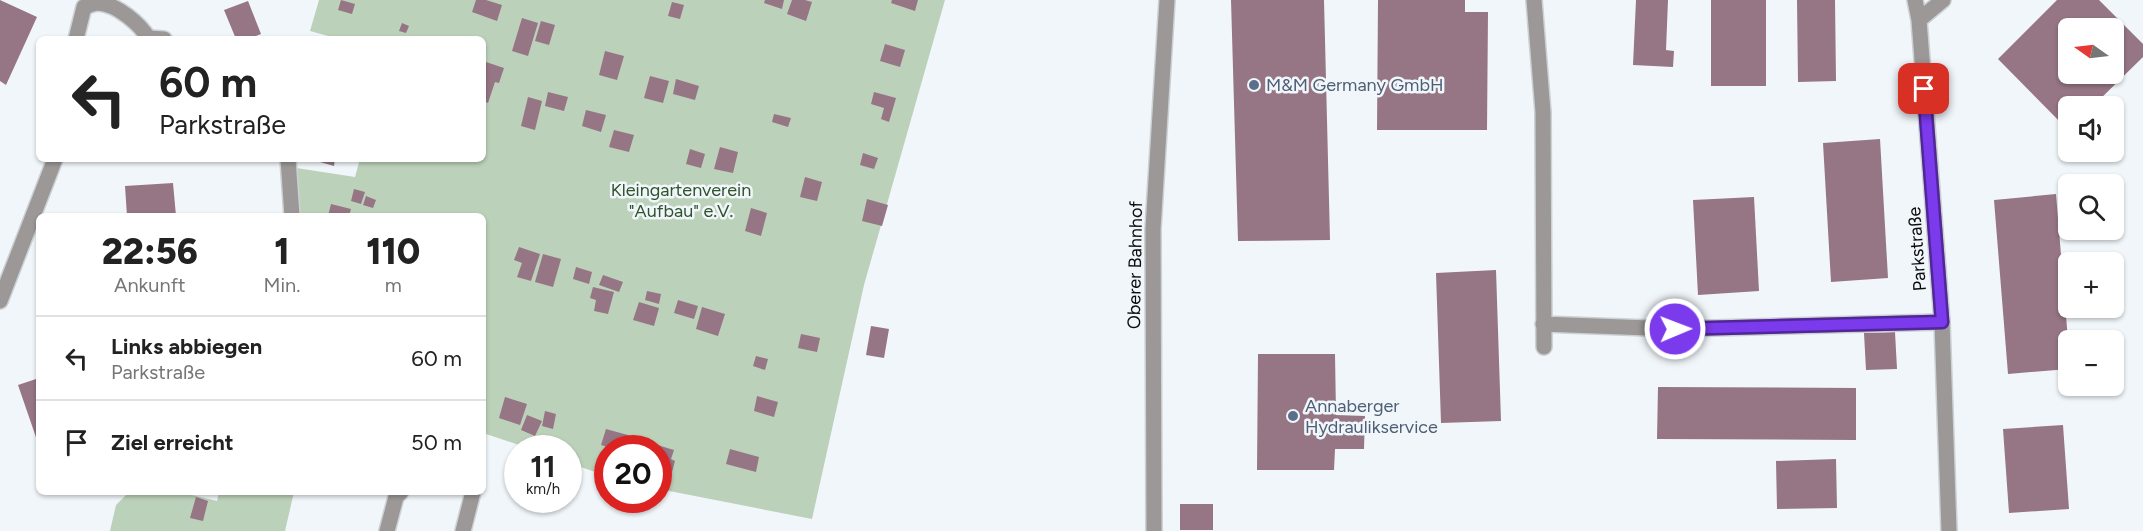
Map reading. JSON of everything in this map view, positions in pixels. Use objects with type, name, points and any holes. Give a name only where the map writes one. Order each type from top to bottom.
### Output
[{"type":"street","name":"Oberer Bahnhof","points":[[1154,531],[1153,229],[1167,0]]},
{"type":"street","points":[[1534,0],[1543,112],[1544,347]]},
{"type":"street","name":"Parkstraße","points":[[1915,0],[1919,20],[1942,322],[1949,531]]},
{"type":"street","points":[[1919,20],[1943,0]]},
{"type":"street","points":[[77,36],[84,4],[97,3],[112,6],[137,23],[151,36]]},
{"type":"street","points":[[0,301],[54,162]]},
{"type":"street","points":[[288,162],[292,213]]},
{"type":"street","points":[[1543,324],[1675,329],[1942,322]]},
{"type":"street","points":[[387,531],[398,495]]},
{"type":"street","points":[[464,531],[472,495]]},
{"type":"green space","name":"Kleingartenverein \"Aufbau\" e.V.","points":[[319,0],[945,0],[864,285],[812,519],[672,492],[672,435],[594,435],[594,472],[582,467],[582,435],[504,435],[504,440],[486,434],[486,213],[292,213],[290,167],[355,177],[359,162],[486,162],[486,36],[328,36],[310,31]]},
{"type":"green space","points":[[126,495],[192,495],[217,501],[218,495],[293,495],[285,531],[110,531],[116,505]]},
{"type":"building","points":[[0,0],[37,17],[6,85],[0,81]]},
{"type":"building","points":[[341,0],[355,4],[352,14],[338,10]]},
{"type":"building","points":[[476,0],[486,0],[502,5],[497,21],[472,12]]},
{"type":"building","points":[[765,0],[784,0],[782,9],[764,3]]},
{"type":"building","points":[[792,0],[812,2],[806,21],[787,14]]},
{"type":"building","points":[[892,0],[918,0],[915,11],[891,3]]},
{"type":"building","points":[[1231,0],[1324,0],[1330,240],[1238,241]]},
{"type":"building","points":[[1378,0],[1465,0],[1465,12],[1488,12],[1487,130],[1377,130]]},
{"type":"building","points":[[1636,0],[1668,0],[1666,50],[1674,51],[1673,67],[1633,65]]},
{"type":"building","points":[[1711,0],[1766,0],[1766,86],[1711,86]]},
{"type":"building","points":[[1797,0],[1835,0],[1836,81],[1798,82]]},
{"type":"building","points":[[2057,0],[2099,0],[2117,18],[2058,18],[2058,84],[2115,84],[2103,96],[2058,96],[2058,120],[1998,59]]},
{"type":"building","points":[[248,1],[261,34],[235,36],[224,10]]},
{"type":"building","points":[[672,2],[684,5],[680,19],[668,16]]},
{"type":"building","points":[[522,18],[538,23],[528,56],[512,51]]},
{"type":"building","points":[[541,21],[555,25],[549,45],[535,41]]},
{"type":"building","points":[[402,23],[409,26],[406,33],[399,31]]},
{"type":"building","points":[[2124,25],[2143,44],[2143,57],[2124,76]]},
{"type":"building","points":[[885,44],[905,50],[900,67],[880,61]]},
{"type":"building","points":[[605,51],[624,56],[617,80],[599,75]]},
{"type":"building","points":[[486,62],[504,68],[499,83],[495,82],[488,103],[486,102]]},
{"type":"building","points":[[650,76],[669,81],[663,103],[644,98]]},
{"type":"building","points":[[676,79],[699,86],[695,100],[673,94]]},
{"type":"building","points":[[548,92],[568,97],[564,111],[545,106]]},
{"type":"building","points":[[874,92],[896,98],[889,122],[881,119],[884,108],[871,104]]},
{"type":"building","points":[[528,97],[542,101],[535,130],[521,126]]},
{"type":"building","points":[[586,110],[606,115],[601,132],[582,126]]},
{"type":"building","points":[[774,114],[791,118],[788,127],[772,122]]},
{"type":"building","points":[[614,130],[634,135],[629,152],[609,147]]},
{"type":"building","points":[[1880,139],[1888,278],[1831,282],[1823,143]]},
{"type":"building","points":[[720,147],[738,152],[733,173],[714,169]]},
{"type":"building","points":[[690,149],[705,154],[701,168],[686,164]]},
{"type":"building","points":[[863,153],[878,158],[874,169],[860,165]]},
{"type":"building","points":[[320,162],[335,162],[334,166]]},
{"type":"building","points":[[805,177],[822,182],[817,201],[800,197]]},
{"type":"building","points":[[173,183],[176,213],[127,213],[125,186]]},
{"type":"building","points":[[354,189],[365,192],[361,204],[351,201]]},
{"type":"building","points":[[2056,194],[2061,252],[2058,252],[2058,318],[2066,318],[2067,330],[2058,330],[2058,370],[2008,374],[1994,200]]},
{"type":"building","points":[[366,196],[376,200],[373,208],[363,205]]},
{"type":"building","points":[[1754,197],[1759,291],[1698,295],[1693,200]]},
{"type":"building","points":[[867,199],[888,205],[882,226],[862,221]]},
{"type":"building","points":[[331,204],[351,209],[350,213],[329,213]]},
{"type":"building","points":[[751,208],[767,213],[761,236],[745,231]]},
{"type":"building","points":[[519,247],[540,254],[531,281],[517,277],[522,263],[514,260]]},
{"type":"building","points":[[543,254],[561,259],[553,287],[535,282]]},
{"type":"building","points":[[576,267],[592,272],[589,284],[573,279]]},
{"type":"building","points":[[1496,270],[1501,421],[1441,423],[1436,273]]},
{"type":"building","points":[[603,275],[623,282],[619,292],[599,285]]},
{"type":"building","points":[[593,287],[614,292],[608,314],[594,311],[596,300],[590,298]]},
{"type":"building","points":[[647,291],[661,294],[659,304],[645,300]]},
{"type":"building","points":[[678,300],[698,306],[694,319],[674,313]]},
{"type":"building","points":[[639,302],[659,308],[654,326],[633,320]]},
{"type":"building","points":[[702,307],[725,314],[718,336],[696,329]]},
{"type":"building","points":[[871,326],[889,329],[884,358],[866,355]]},
{"type":"building","points":[[1895,332],[1897,369],[1866,370],[1864,333]]},
{"type":"building","points":[[801,334],[820,338],[817,352],[798,348]]},
{"type":"building","points":[[1258,354],[1335,354],[1336,415],[1365,416],[1364,449],[1335,449],[1334,470],[1257,470]]},
{"type":"building","points":[[756,356],[768,359],[765,370],[753,366]]},
{"type":"building","points":[[36,379],[36,437],[18,385]]},
{"type":"building","points":[[1658,387],[1856,388],[1856,440],[1657,439]]},
{"type":"building","points":[[757,396],[778,402],[774,417],[754,411]]},
{"type":"building","points":[[505,397],[527,404],[520,425],[499,418]]},
{"type":"building","points":[[545,411],[556,414],[553,429],[542,426]]},
{"type":"building","points":[[527,415],[542,421],[535,435],[521,430]]},
{"type":"building","points":[[2063,425],[2069,509],[2009,513],[2003,429]]},
{"type":"building","points":[[606,429],[628,435],[604,435]]},
{"type":"building","points":[[730,449],[759,457],[756,472],[726,464]]},
{"type":"building","points":[[1836,459],[1837,508],[1777,509],[1776,461]]},
{"type":"building","points":[[196,497],[208,501],[203,521],[190,518]]},
{"type":"building","points":[[1180,504],[1213,504],[1213,530],[1180,530]]},
{"type":"place","name":"M&M Germany GmbH","points":[[1254,85]]},
{"type":"place","name":"Annaberger Hydraulikservice","points":[[1293,416]]},
{"type":"route","points":[[1675,329],[1942,322],[1924,89]]}]
